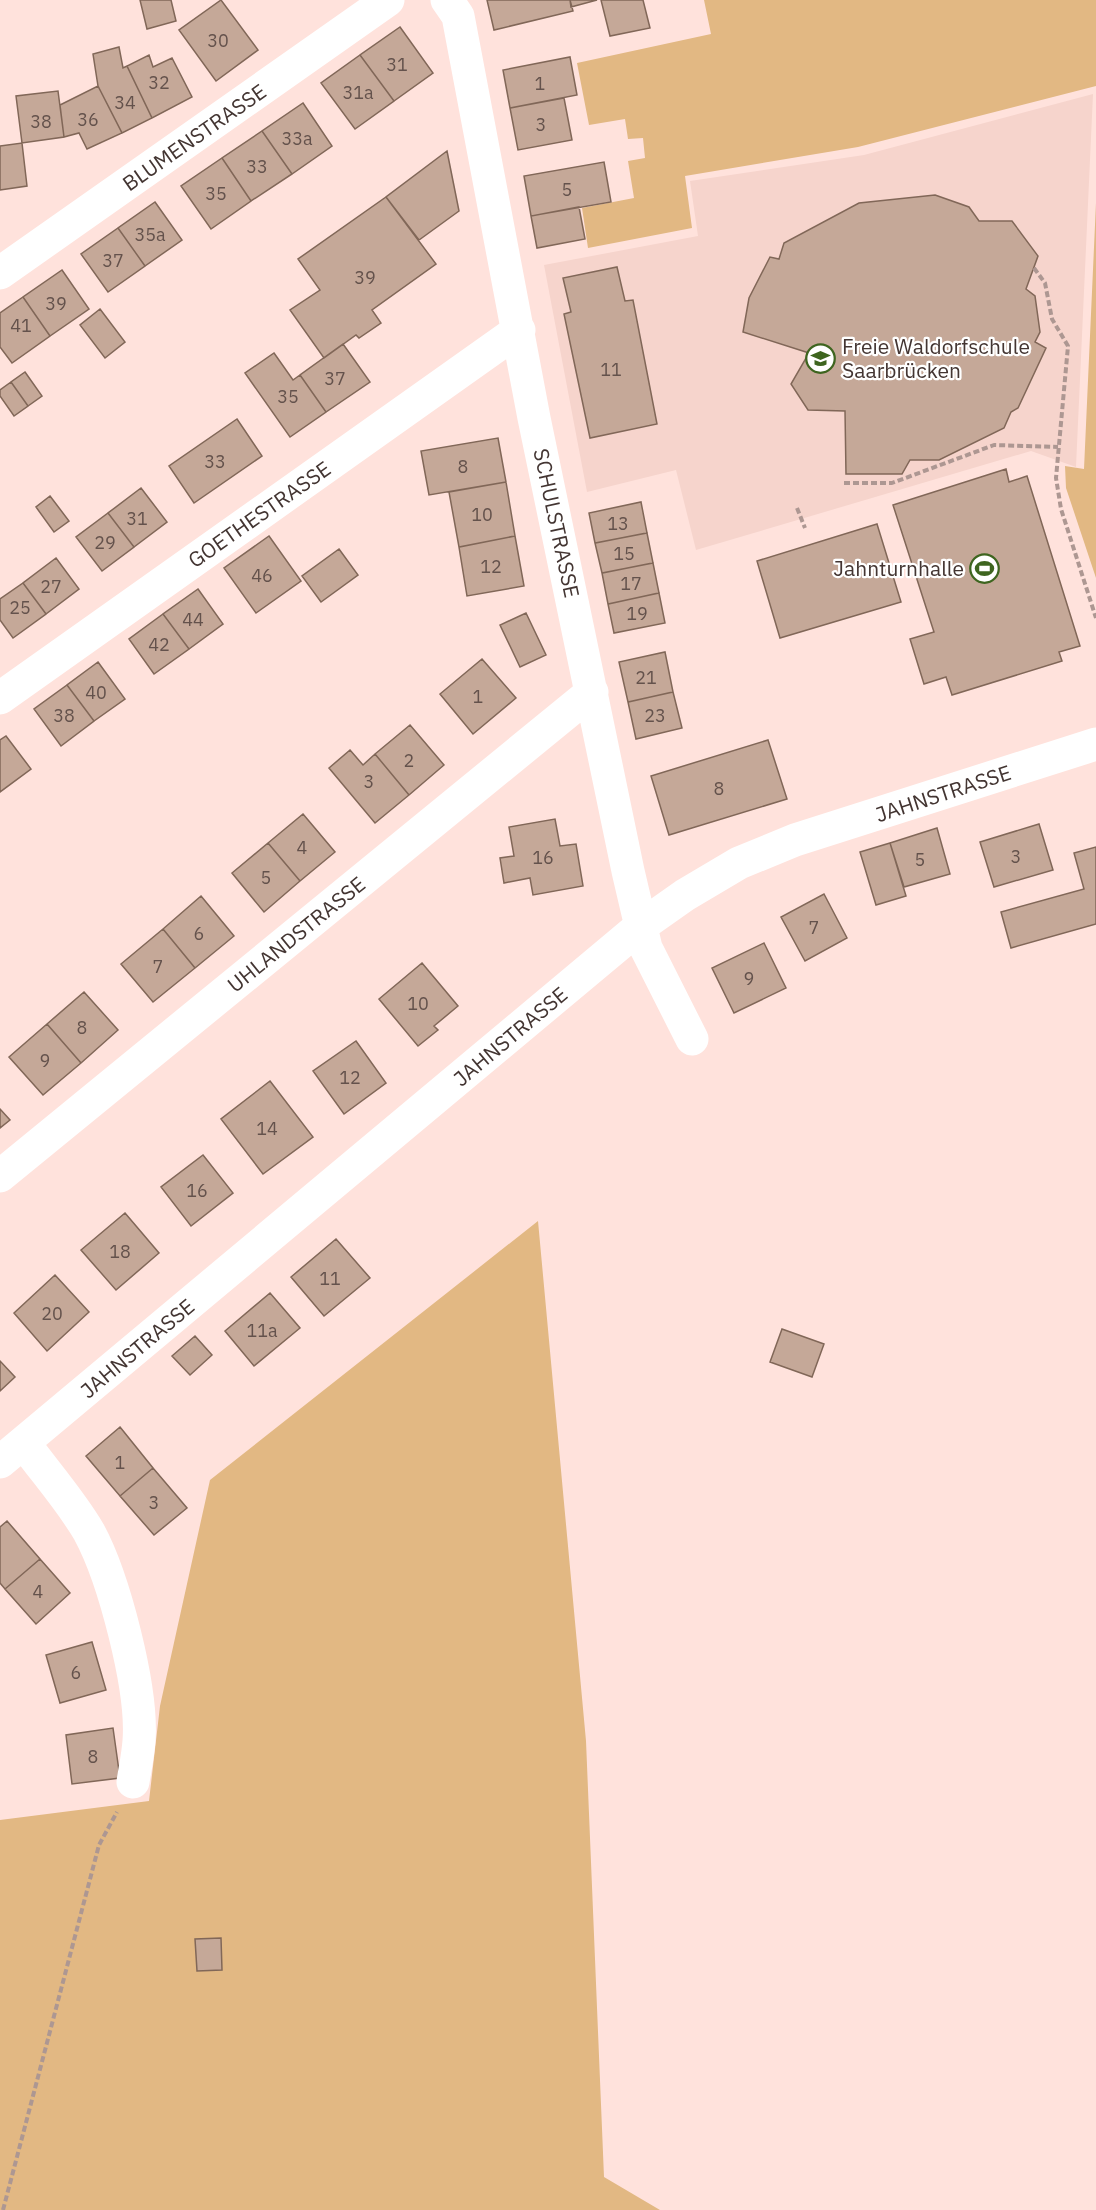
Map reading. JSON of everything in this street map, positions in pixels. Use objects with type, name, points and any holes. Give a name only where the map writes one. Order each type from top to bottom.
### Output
[{"type":"street","name":"BLUMENSTRASSE","points":[[0,273],[388,0]]},
{"type":"street","name":"SCHULSTRASSE","points":[[447,0],[458,16],[534,418],[646,948],[692,1039]]},
{"type":"street","name":"GOETHESTRASSE","points":[[0,698],[519,330]]},
{"type":"street","name":"UHLANDSTRASSE","points":[[0,1176],[592,692]]},
{"type":"street","name":"JAHNSTRASSE","points":[[12,1452],[641,926],[685,895],[739,863],[795,840],[1096,744]]},
{"type":"street","points":[[12,1452],[89,1533],[114,1596],[138,1705],[139,1740],[133,1782]]},
{"type":"path","points":[[1034,268],[1045,283],[1052,319],[1068,346],[1056,478],[1061,509],[1096,618]]},
{"type":"path","points":[[844,483],[892,483],[994,445],[1058,447]]},
{"type":"path","points":[[796,508],[805,528]]},
{"type":"path","points":[[3,2210],[99,1845],[133,1782]]},
{"type":"shaded area","points":[[704,0],[1096,0],[1096,86],[858,147],[685,176],[692,228],[588,248],[582,208],[634,198],[628,161],[645,158],[643,138],[628,139],[625,119],[589,125],[577,63],[711,34]]},
{"type":"shaded area","name":"Freie Waldorfschule Saarbrücken","points":[[1093,94],[1076,467],[1031,451],[696,550],[676,470],[587,492],[544,265],[698,236],[690,181],[864,155]]},
{"type":"shaded area","points":[[1096,203],[1096,578],[1066,488],[1065,466],[1084,469]]},
{"type":"shaded area","points":[[538,1221],[586,1741],[604,2177],[660,2210],[0,2210],[0,1820],[149,1801],[160,1706],[210,1480]]},
{"type":"building","points":[[140,0],[171,0],[176,21],[147,29]]},
{"type":"building","points":[[221,0],[258,50],[216,81],[179,30]]},
{"type":"building","points":[[487,0],[570,0],[573,11],[494,30]]},
{"type":"building","points":[[570,0],[597,0],[571,7]]},
{"type":"building","points":[[601,0],[643,0],[650,28],[610,36]]},
{"type":"building","points":[[400,27],[433,73],[394,101],[360,55]]},
{"type":"building","points":[[119,47],[123,68],[127,66],[152,118],[122,133],[98,86],[93,54]]},
{"type":"building","points":[[149,55],[153,67],[172,58],[192,97],[152,118],[127,66]]},
{"type":"building","points":[[360,55],[394,101],[355,129],[321,83]]},
{"type":"building","points":[[570,57],[577,95],[510,108],[503,70]]},
{"type":"building","points":[[98,86],[122,133],[87,149],[79,133],[64,137],[60,105]]},
{"type":"building","points":[[58,91],[64,137],[22,143],[16,96]]},
{"type":"building","points":[[564,98],[572,140],[518,150],[510,108]]},
{"type":"building","points":[[303,103],[332,146],[292,174],[262,131]]},
{"type":"building","points":[[262,131],[292,174],[251,201],[222,158]]},
{"type":"building","points":[[22,143],[27,186],[0,190],[0,146]]},
{"type":"building","points":[[447,151],[459,211],[419,240],[386,197]]},
{"type":"building","points":[[222,158],[251,201],[211,229],[181,186]]},
{"type":"building","points":[[604,162],[611,202],[531,216],[524,176]]},
{"type":"building","points":[[935,195],[969,207],[979,221],[1012,221],[1038,256],[1026,289],[1035,296],[1040,332],[1035,342],[1046,348],[1018,408],[1011,412],[1004,428],[939,460],[910,460],[902,474],[846,474],[845,411],[808,410],[791,384],[809,353],[743,332],[749,298],[770,257],[779,259],[784,243],[859,203]]},
{"type":"building","points":[[386,197],[436,264],[372,310],[381,323],[359,338],[356,335],[324,358],[290,310],[320,290],[298,259]]},
{"type":"building","points":[[155,202],[182,240],[145,266],[118,228]]},
{"type":"building","points":[[579,207],[585,239],[537,248],[531,216]]},
{"type":"building","points":[[118,228],[145,266],[108,292],[81,254]]},
{"type":"building","points":[[617,267],[625,301],[633,300],[657,424],[590,438],[564,314],[571,312],[563,278]]},
{"type":"building","points":[[62,270],[89,309],[50,336],[23,297]]},
{"type":"building","points":[[23,297],[50,336],[12,363],[0,347],[0,313]]},
{"type":"building","points":[[100,309],[125,342],[105,358],[80,325]]},
{"type":"building","points":[[343,344],[370,382],[326,412],[300,375]]},
{"type":"building","points":[[274,353],[293,380],[300,375],[326,412],[290,437],[245,373]]},
{"type":"building","points":[[25,372],[42,396],[28,406],[11,382]]},
{"type":"building","points":[[11,382],[28,406],[14,416],[0,396],[0,390]]},
{"type":"building","points":[[237,419],[262,456],[194,503],[169,466]]},
{"type":"building","points":[[498,438],[506,482],[429,495],[421,451]]},
{"type":"building","name":"Jahnturnhalle","points":[[1006,469],[1009,482],[1027,476],[1080,646],[1059,652],[1062,661],[952,695],[946,677],[924,684],[910,639],[934,632],[893,505]]},
{"type":"building","points":[[506,482],[515,536],[459,547],[449,492]]},
{"type":"building","points":[[141,488],[167,522],[134,547],[108,513]]},
{"type":"building","points":[[50,496],[69,521],[54,532],[36,507]]},
{"type":"building","points":[[641,502],[647,533],[595,543],[589,513]]},
{"type":"building","points":[[108,513],[134,547],[102,571],[76,537]]},
{"type":"building","points":[[877,524],[901,602],[780,638],[757,561]]},
{"type":"building","points":[[647,533],[653,563],[602,573],[595,543]]},
{"type":"building","points":[[269,536],[301,581],[256,613],[224,568]]},
{"type":"building","points":[[515,536],[524,586],[467,596],[459,547]]},
{"type":"building","points":[[339,549],[358,575],[321,602],[302,576]]},
{"type":"building","points":[[56,558],[79,589],[46,614],[23,583]]},
{"type":"building","points":[[653,563],[659,593],[608,604],[602,573]]},
{"type":"building","points":[[23,583],[46,614],[13,638],[0,620],[0,599]]},
{"type":"building","points":[[198,589],[223,624],[189,649],[163,614]]},
{"type":"building","points":[[659,593],[665,623],[614,633],[608,604]]},
{"type":"building","points":[[526,613],[546,655],[520,667],[500,625]]},
{"type":"building","points":[[163,614],[189,649],[154,674],[129,639]]},
{"type":"building","points":[[665,652],[673,692],[628,702],[619,662]]},
{"type":"building","points":[[482,659],[516,698],[473,734],[440,694]]},
{"type":"building","points":[[98,662],[125,699],[94,721],[67,685]]},
{"type":"building","points":[[67,685],[94,721],[61,746],[34,709]]},
{"type":"building","points":[[673,692],[682,728],[636,739],[628,702]]},
{"type":"building","points":[[410,725],[444,765],[409,795],[375,754]]},
{"type":"building","points":[[6,736],[31,769],[0,792],[0,740]]},
{"type":"building","points":[[768,740],[787,799],[669,835],[651,776]]},
{"type":"building","points":[[350,750],[363,765],[375,754],[409,795],[375,823],[329,768]]},
{"type":"building","points":[[303,814],[335,852],[300,881],[268,843]]},
{"type":"building","points":[[555,819],[560,846],[576,844],[583,886],[533,895],[530,878],[504,883],[500,858],[514,856],[509,827]]},
{"type":"building","points":[[1039,824],[1053,870],[994,887],[980,842]]},
{"type":"building","points":[[937,828],[950,874],[904,887],[890,843]]},
{"type":"building","points":[[268,843],[300,881],[264,912],[232,873]]},
{"type":"building","points":[[890,843],[906,896],[876,905],[860,852]]},
{"type":"building","points":[[1096,847],[1096,924],[1011,948],[1001,912],[1084,889],[1074,853]]},
{"type":"building","points":[[824,894],[847,938],[805,961],[781,917]]},
{"type":"building","points":[[201,896],[234,936],[195,968],[163,929]]},
{"type":"building","points":[[163,929],[195,968],[153,1002],[121,964]]},
{"type":"building","points":[[764,943],[786,988],[734,1013],[712,968]]},
{"type":"building","points":[[422,963],[458,1006],[434,1026],[438,1030],[418,1046],[379,999]]},
{"type":"building","points":[[84,992],[118,1030],[81,1063],[47,1024]]},
{"type":"building","points":[[47,1024],[81,1063],[43,1095],[9,1057]]},
{"type":"building","points":[[356,1041],[386,1083],[344,1114],[313,1071]]},
{"type":"building","points":[[270,1081],[313,1137],[263,1174],[221,1119]]},
{"type":"building","points":[[0,1109],[10,1120],[0,1128]]},
{"type":"building","points":[[203,1155],[233,1193],[191,1226],[161,1187]]},
{"type":"building","points":[[125,1213],[159,1253],[116,1290],[81,1250]]},
{"type":"building","points":[[336,1239],[370,1278],[324,1316],[291,1277]]},
{"type":"building","points":[[55,1275],[89,1312],[47,1351],[14,1313]]},
{"type":"building","points":[[270,1293],[300,1328],[254,1366],[225,1331]]},
{"type":"building","points":[[782,1329],[824,1344],[812,1377],[770,1362]]},
{"type":"building","points":[[195,1336],[212,1355],[190,1375],[172,1356]]},
{"type":"building","points":[[0,1361],[15,1377],[0,1391]]},
{"type":"building","points":[[120,1427],[153,1468],[120,1496],[86,1456]]},
{"type":"building","points":[[153,1468],[187,1508],[154,1535],[120,1496]]},
{"type":"building","points":[[7,1521],[40,1559],[5,1589],[0,1583],[0,1527]]},
{"type":"building","points":[[40,1559],[70,1593],[36,1624],[5,1589]]},
{"type":"building","points":[[92,1642],[106,1690],[60,1703],[46,1655]]},
{"type":"building","points":[[113,1728],[120,1778],[72,1784],[66,1735]]},
{"type":"building","points":[[221,1938],[222,1970],[197,1971],[195,1939]]},
{"type":"place","name":"Freie Waldorfschule Saarbrücken","points":[[821,358]]},
{"type":"place","name":"Jahnturnhalle","points":[[985,568]]}]
